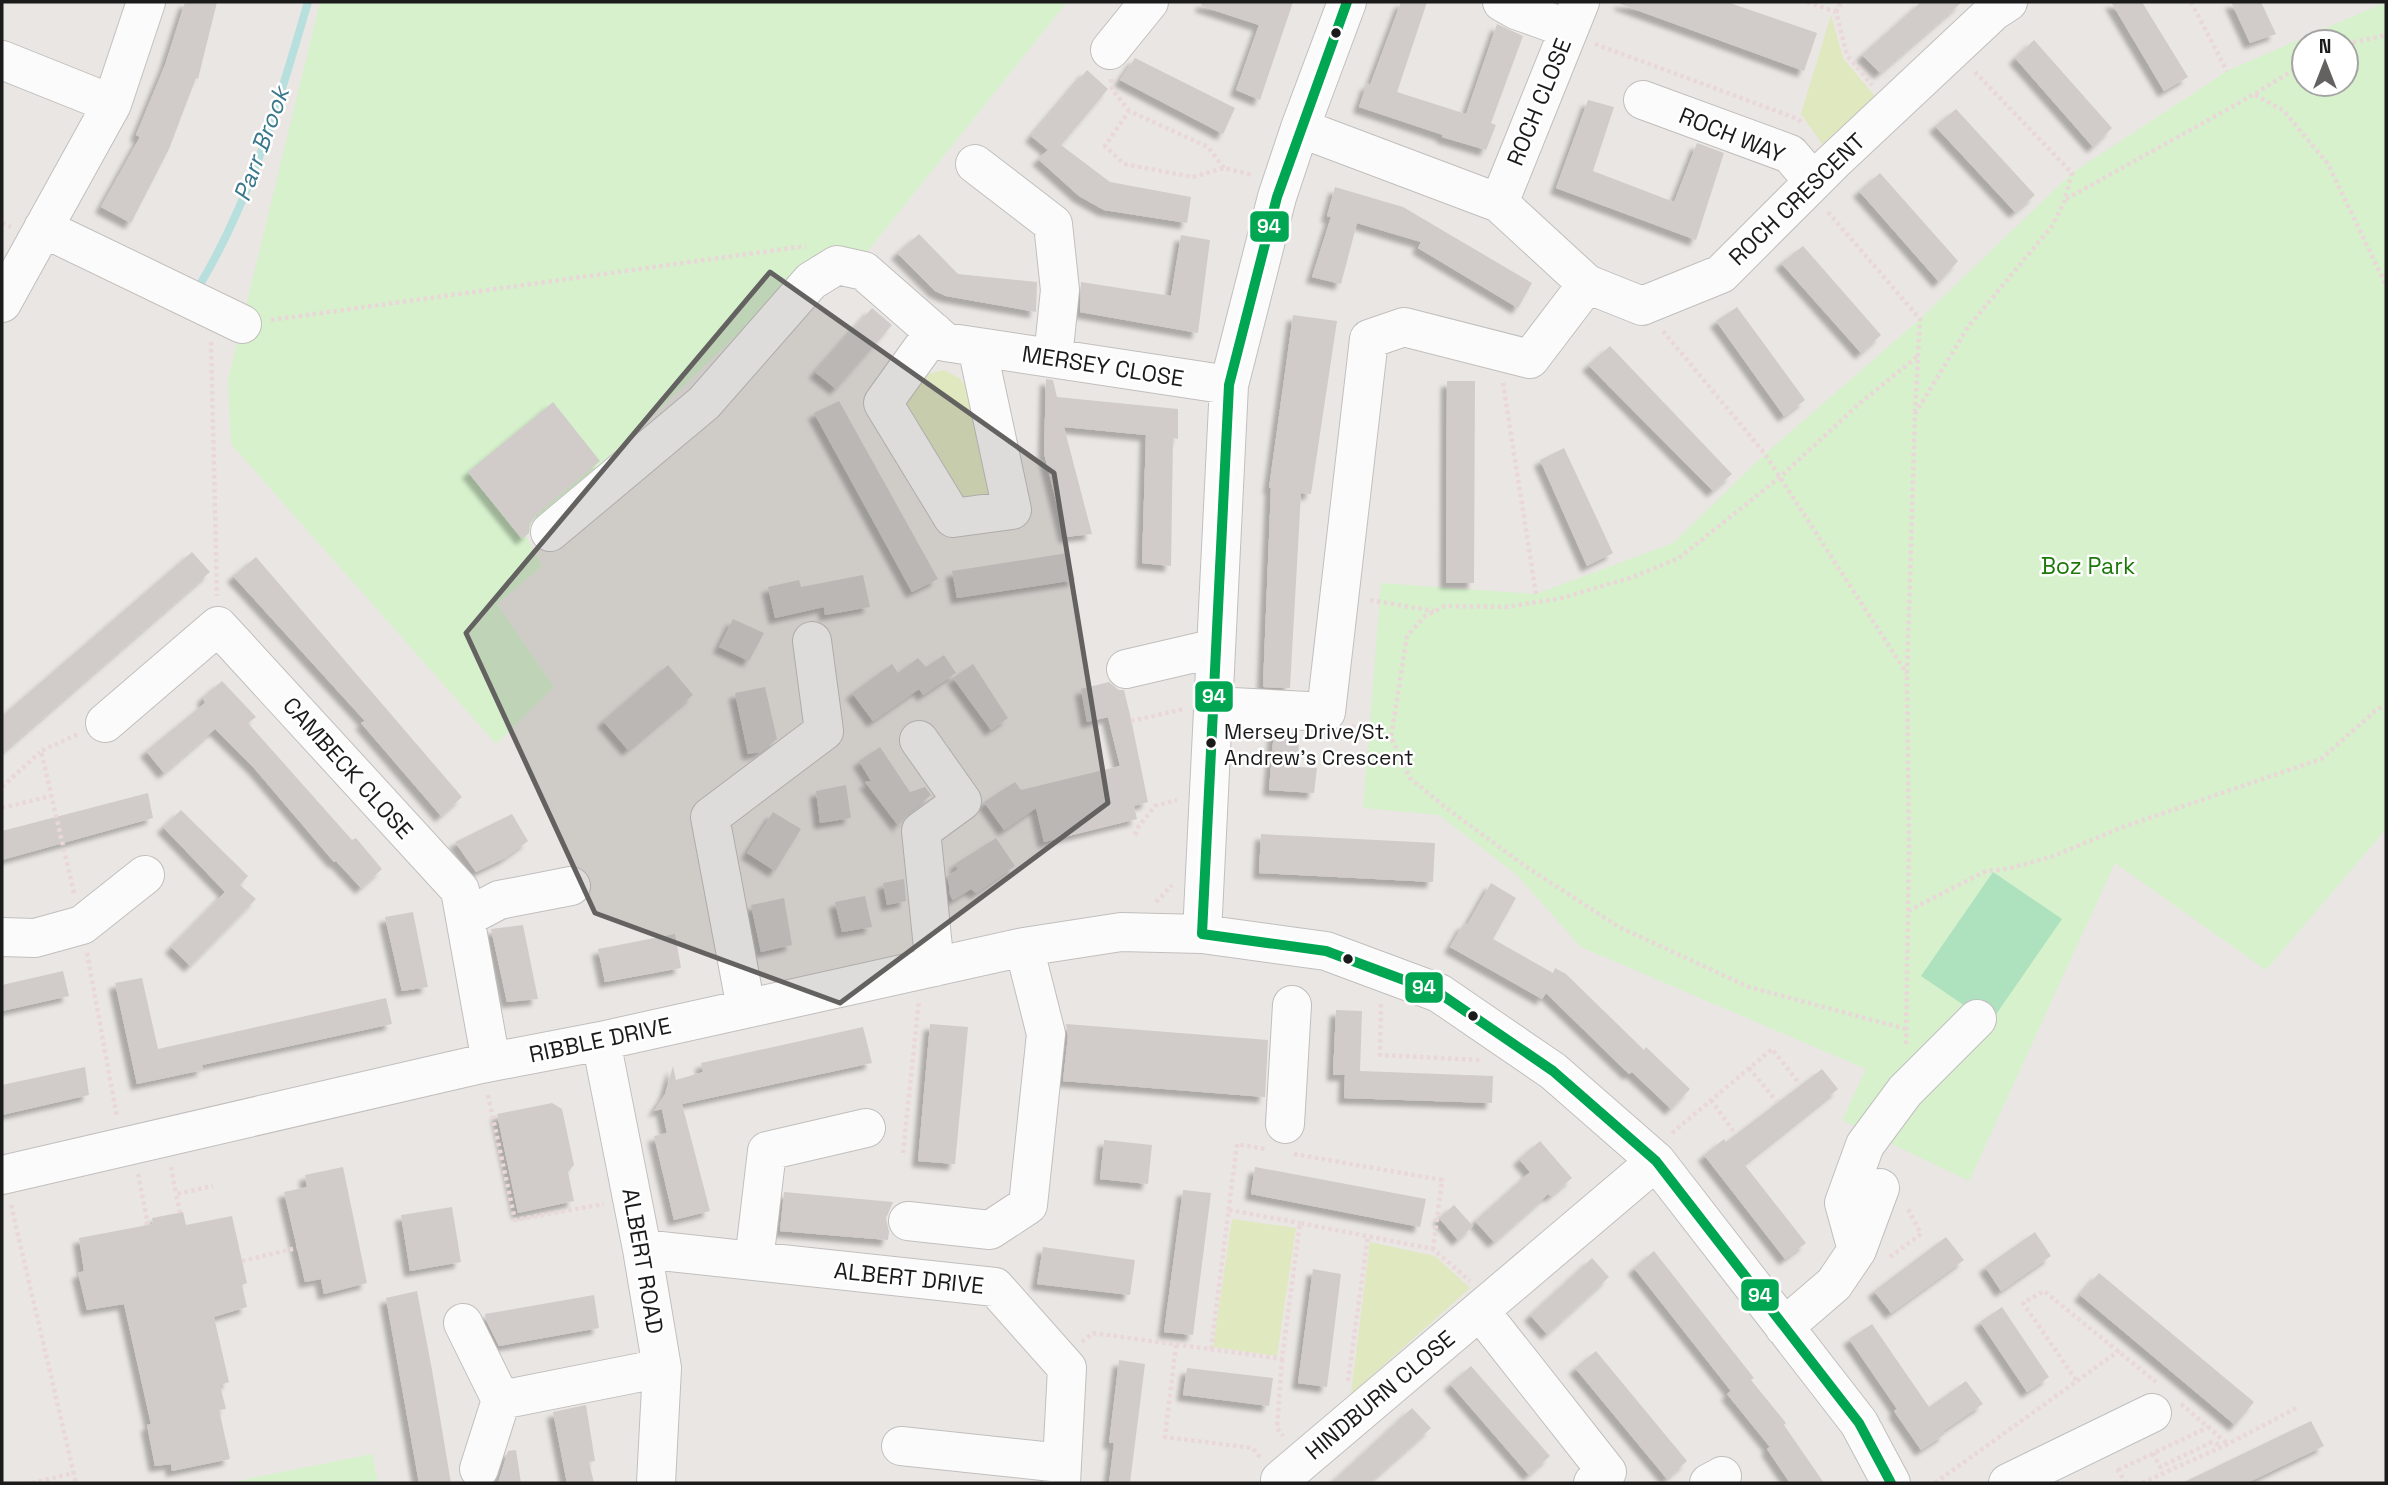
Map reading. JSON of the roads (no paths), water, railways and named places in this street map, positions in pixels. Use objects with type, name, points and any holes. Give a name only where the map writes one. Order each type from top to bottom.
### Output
[{"type":"street","points":[[2,303],[113,104],[146,2]]},
{"type":"street","points":[[1110,50],[1149,2]]},
{"type":"street","points":[[1202,934],[1198,714],[1216,648],[1229,385],[1277,197],[1347,2]]},
{"type":"street","points":[[1502,2],[1516,10],[1575,16]]},
{"type":"street","name":"ROCH CRESCENT","points":[[1587,284],[1642,306],[1721,274],[1810,184],[1954,50],[1996,5]]},
{"type":"street","name":"ROCH CLOSE","points":[[1499,203],[1575,16]]},
{"type":"street","points":[[2,60],[113,104]]},
{"type":"street","name":"ROCH WAY","points":[[1643,100],[1790,154],[1810,184]]},
{"type":"street","points":[[1198,714],[1326,712],[1369,339],[1404,327],[1530,359],[1587,284],[1499,203],[1300,128]]},
{"type":"street","points":[[975,164],[1053,224],[1060,290],[1054,358]]},
{"type":"street","points":[[43,228],[229,317]]},
{"type":"street","name":"MERSEY CLOSE","points":[[551,532],[704,402],[811,281],[837,265],[864,271],[945,342],[1229,385]]},
{"type":"street","points":[[934,332],[883,403],[953,518],[1012,510],[977,347]]},
{"type":"street","name":"CAMBECK CLOSE","points":[[105,723],[218,626],[460,890],[486,1063]]},
{"type":"street","points":[[746,1008],[710,817],[824,731],[812,641]]},
{"type":"street","points":[[1126,669],[1216,648]]},
{"type":"street","points":[[919,740],[962,801],[921,831],[929,968]]},
{"type":"street","points":[[2,937],[35,938],[82,925],[145,875]]},
{"type":"street","points":[[465,918],[499,900],[571,886]]},
{"type":"street","name":"RIBBLE DRIVE","points":[[3,1175],[115,1128],[601,1041],[1024,947],[1121,932],[1202,934],[1326,951],[1439,993],[1553,1072],[1651,1157],[1859,1423],[1891,1483]]},
{"type":"street","points":[[908,1221],[990,1230],[1028,1205],[1046,1034],[1024,947]]},
{"type":"street","points":[[1285,1143],[1292,1005]]},
{"type":"street","points":[[1857,1250],[1844,1203],[1865,1145],[1905,1091],[1977,1019]]},
{"type":"street","name":"ALBERT ROAD","points":[[601,1041],[642,1249],[662,1368],[656,1483]]},
{"type":"street","points":[[754,1261],[767,1151],[866,1128]]},
{"type":"street","name":"HINDBURN CLOSE","points":[[1292,1470],[1486,1305],[1651,1157]]},
{"type":"street","points":[[1784,1326],[1834,1284],[1857,1250],[1880,1188]]},
{"type":"street","name":"ALBERT DRIVE","points":[[642,1249],[995,1287],[1067,1368],[1062,1473]]},
{"type":"street","points":[[1486,1305],[1606,1479]]},
{"type":"street","points":[[463,1323],[501,1400],[479,1469]]},
{"type":"street","points":[[501,1400],[662,1368]]},
{"type":"street","points":[[2008,1483],[2163,1400]]},
{"type":"street","points":[[901,1446],[1062,1473]]},
{"type":"waterway","name":"Parr Brook","points":[[202,281],[251,180],[276,109],[308,2]]},
{"type":"place","name":"Mersey Drive/St. Andrew's Crescent","points":[[1211,743]]},
{"type":"park label","name":"Boz Park","points":[[2088,566]]}]
